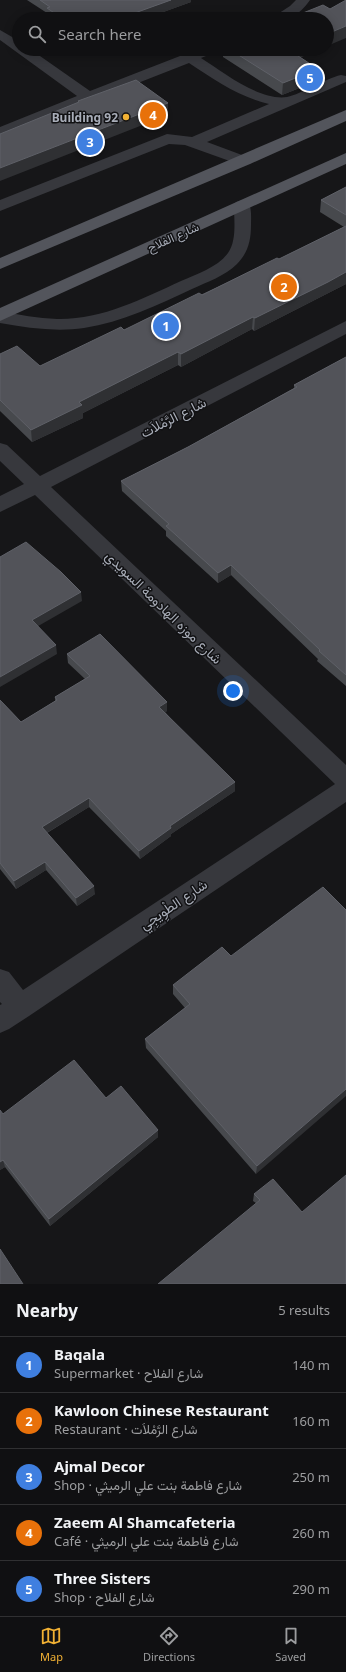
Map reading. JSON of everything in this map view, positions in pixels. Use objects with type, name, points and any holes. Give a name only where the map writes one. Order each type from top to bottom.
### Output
[{"type":"main road","points":[[0,264],[244,161],[346,115]]},
{"type":"main road","name":"شارع الفلاح","points":[[0,316],[345,159]]},
{"type":"street","points":[[289,12],[303,0]]},
{"type":"street","points":[[0,34],[12,42]]},
{"type":"street","points":[[31,56],[90,98]]},
{"type":"street","points":[[0,132],[195,56]]},
{"type":"street","points":[[191,58],[252,96],[270,100],[290,101]]},
{"type":"street","points":[[193,142],[290,101],[343,72],[346,94]]},
{"type":"street","points":[[252,96],[254,106],[253,117]]},
{"type":"street","points":[[0,206],[160,141],[180,139],[193,142],[244,161]]},
{"type":"street","points":[[0,316],[21,322],[46,325],[98,321],[122,314],[190,283],[222,268],[239,251],[242,242],[242,205]]},
{"type":"street","name":"شارع الرَّمْلاَت","points":[[0,505],[346,327]]},
{"type":"street","name":"شارع موزه الهادومة السويدي","points":[[0,450],[346,780]]},
{"type":"street","name":"شارع الطْوِيجِي","points":[[10,1014],[346,789]]},
{"type":"street","points":[[0,981],[10,1014]]},
{"type":"building","points":[[40,0],[171,0],[138,12],[53,12],[47,8],[50,7]]},
{"type":"building","points":[[346,0],[346,26],[334,31],[334,12],[306,12],[323,5],[330,9]]},
{"type":"building","points":[[240,56],[298,56],[318,69],[283,83]]},
{"type":"building","points":[[136,80],[168,103],[0,168],[0,134],[79,102],[78,101]]},
{"type":"building","points":[[346,187],[346,215],[321,200]]},
{"type":"building","points":[[346,226],[346,272],[328,282],[255,318],[253,317],[181,354],[178,352],[79,402],[82,405],[31,430],[0,400],[0,354],[17,346],[40,366],[121,327],[124,330],[199,293],[202,295]]},
{"type":"building","points":[[346,357],[346,675],[319,651],[320,650],[231,565],[218,573],[166,526],[169,524],[121,481],[188,447],[297,387],[294,385]]},
{"type":"building","points":[[26,542],[61,572],[81,592],[32,620],[56,645],[0,677],[0,557]]},
{"type":"building","points":[[100,634],[167,702],[159,707],[235,782],[170,826],[171,828],[139,851],[89,798],[42,827],[94,886],[76,898],[45,862],[14,881],[0,863],[0,700],[21,722],[57,700],[55,697],[90,676],[67,654]]},
{"type":"building","points":[[323,887],[346,910],[346,1089],[257,1166],[145,1039],[190,1004],[173,985],[222,947],[231,956]]},
{"type":"building","points":[[74,1060],[106,1098],[121,1086],[158,1130],[49,1219],[3,1160],[0,1162],[0,1110],[3,1114]]},
{"type":"building","points":[[346,1175],[346,1284],[158,1284],[260,1200],[254,1194],[273,1179],[302,1212]]},
{"type":"building","points":[[0,1249],[23,1284],[0,1284]]},
{"type":"place","name":"Three Sisters","points":[[310,78]]},
{"type":"place","name":"Zaeem Al Shamcafeteria","points":[[153,115]]},
{"type":"place","name":"Building 92","points":[[126,117]]},
{"type":"place","name":"Ajmal Decor","points":[[90,142]]},
{"type":"place","name":"Kawloon Chinese Restaurant","points":[[284,287]]},
{"type":"place","name":"Baqala","points":[[166,326]]}]
